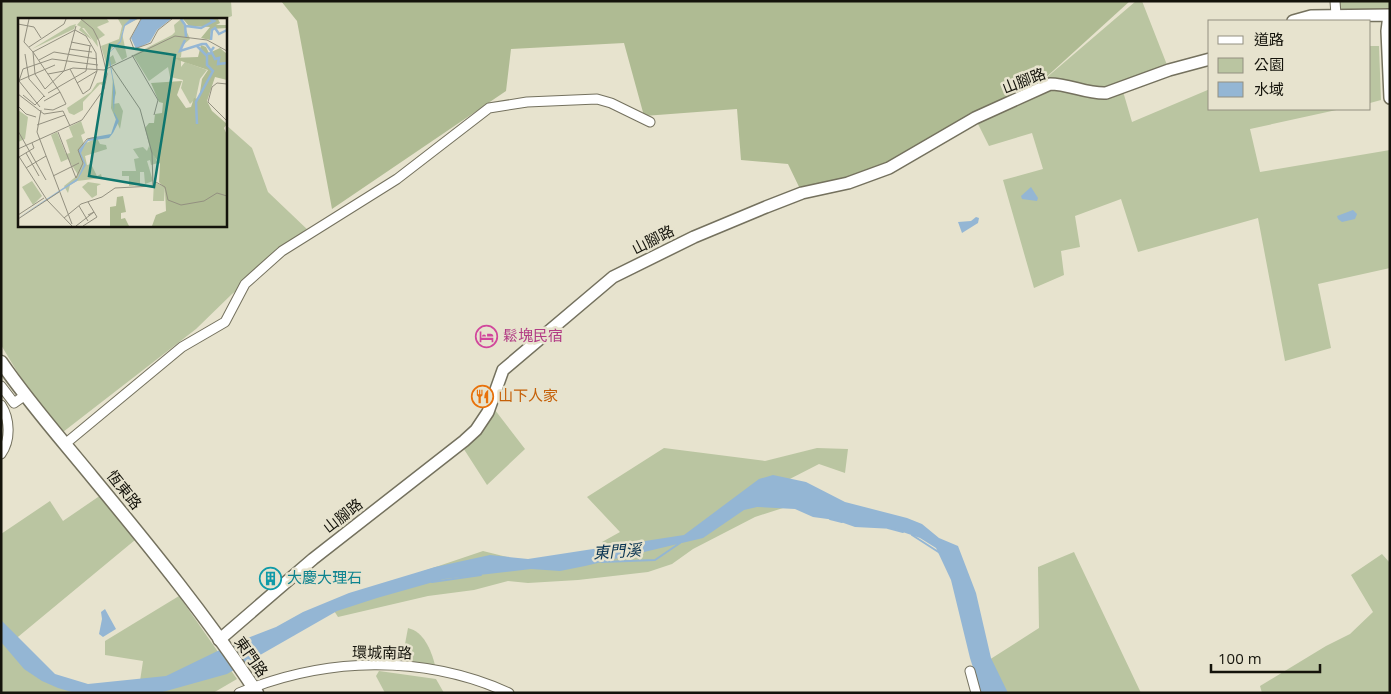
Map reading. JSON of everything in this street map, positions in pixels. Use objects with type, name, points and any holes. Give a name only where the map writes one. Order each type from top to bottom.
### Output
[{"type":"main road","name":"恆東路","points":[[1,362],[24,396],[65,444],[221,642]]},
{"type":"main road","name":"東門路","points":[[221,642],[255,690]]},
{"type":"street","points":[[1335,1],[1336,15]]},
{"type":"street","points":[[1296,20],[1336,15],[1389,15],[1387,31],[1390,98]]},
{"type":"street","name":"山腳路","points":[[221,642],[313,558],[476,430],[488,412],[503,370],[613,277],[694,237],[766,207],[802,193],[848,184],[889,168],[975,118],[1050,84],[1062,84],[1098,93],[1106,93],[1169,70],[1208,60]]},
{"type":"street","points":[[65,444],[182,347],[226,322],[244,284],[282,251],[397,179],[489,108],[527,102],[597,99],[634,113],[650,122]]},
{"type":"street","points":[[1,386],[14,403],[24,396]]},
{"type":"street","points":[[1,405],[6,413],[9,431],[1,454]]},
{"type":"street","name":"環城南路","points":[[239,693],[255,690],[305,671],[358,665],[423,668],[467,676],[509,693]]},
{"type":"street","points":[[970,671],[976,693]]},
{"type":"green space","points":[[1,1],[231,1],[232,16],[226,19],[18,18],[18,226],[226,226],[226,125],[252,148],[268,192],[310,232],[232,294],[196,329],[63,432],[27,388],[1,345]]},
{"type":"green space","points":[[281,1],[1130,1],[1032,90],[889,168],[802,193],[788,164],[741,160],[737,109],[644,116],[624,43],[511,49],[506,91],[332,209],[297,21]]},
{"type":"green space","points":[[1136,1],[1142,1],[1169,70],[1122,88],[1132,122],[1208,90],[1208,110],[1336,110],[1250,129],[1260,172],[1390,150],[1390,268],[1318,284],[1331,348],[1285,361],[1258,218],[1138,252],[1121,199],[1075,216],[1080,247],[1061,251],[1064,275],[1034,288],[1003,180],[1043,169],[1032,133],[989,146],[975,118],[1032,90]]},
{"type":"green space","points":[[1337,1],[1390,1],[1390,8],[1339,12]]},
{"type":"green space","points":[[1371,46],[1379,46],[1381,100],[1371,103]]},
{"type":"green space","points":[[488,401],[525,449],[487,485],[458,440],[468,430]]},
{"type":"green space","points":[[664,448],[765,461],[817,448],[848,449],[845,473],[819,464],[780,484],[783,508],[755,517],[693,549],[672,564],[648,572],[578,580],[528,583],[508,581],[474,590],[428,596],[338,617],[329,603],[483,551],[519,560],[603,561],[602,542],[620,532],[587,497]]},
{"type":"green space","points":[[101,495],[135,540],[7,646],[85,693],[1,693],[1,534],[50,501],[63,521]]},
{"type":"green space","points":[[1074,552],[1141,693],[988,693],[978,667],[1039,628],[1038,567]]},
{"type":"green space","points":[[1382,554],[1390,563],[1390,693],[1262,693],[1260,686],[1326,646],[1350,634],[1373,612],[1351,575]]},
{"type":"green space","points":[[179,596],[237,679],[213,693],[109,693],[140,681],[143,661],[105,655],[105,641]]},
{"type":"green space","points":[[408,628],[418,633],[426,642],[435,665],[402,660]]},
{"type":"green space","points":[[379,671],[436,679],[444,693],[385,693],[376,676]]},
{"type":"water","points":[[1031,187],[1038,198],[1037,201],[1022,199],[1021,196]]},
{"type":"water","points":[[1353,210],[1357,214],[1355,219],[1342,222],[1338,219],[1337,216]]},
{"type":"water","points":[[976,217],[979,218],[978,223],[962,233],[958,222],[971,221]]},
{"type":"water","points":[[773,475],[806,482],[845,502],[907,518],[922,524],[939,538],[958,546],[976,593],[991,658],[1008,693],[981,693],[970,658],[951,580],[936,548],[920,538],[894,529],[855,527],[835,520],[813,517],[795,509],[757,507],[744,510],[703,538],[560,571],[531,569],[444,579],[377,598],[337,611],[227,674],[159,693],[75,693],[58,688],[42,681],[24,669],[1,642],[1,620],[55,674],[88,684],[166,676],[232,644],[276,627],[303,612],[349,593],[435,567],[490,555],[528,559],[684,535],[759,479]]},
{"type":"water","points":[[105,609],[116,629],[103,637],[99,634],[102,619],[101,612]]},
{"type":"waterway","name":"東門溪","points":[[830,519],[842,522]]},
{"type":"waterway","name":"東門溪","points":[[888,528],[903,532]]},
{"type":"waterway","name":"東門溪","points":[[912,535],[940,553]]},
{"type":"waterway","name":"東門溪","points":[[602,562],[655,560],[680,543]]},
{"type":"waterway","name":"東門溪","points":[[432,582],[481,575]]},
{"type":"place","name":"鬆塊民宿","points":[[487,336]]},
{"type":"place","name":"山下人家","points":[[482,396]]},
{"type":"place","name":"大慶大理石","points":[[271,578]]}]
